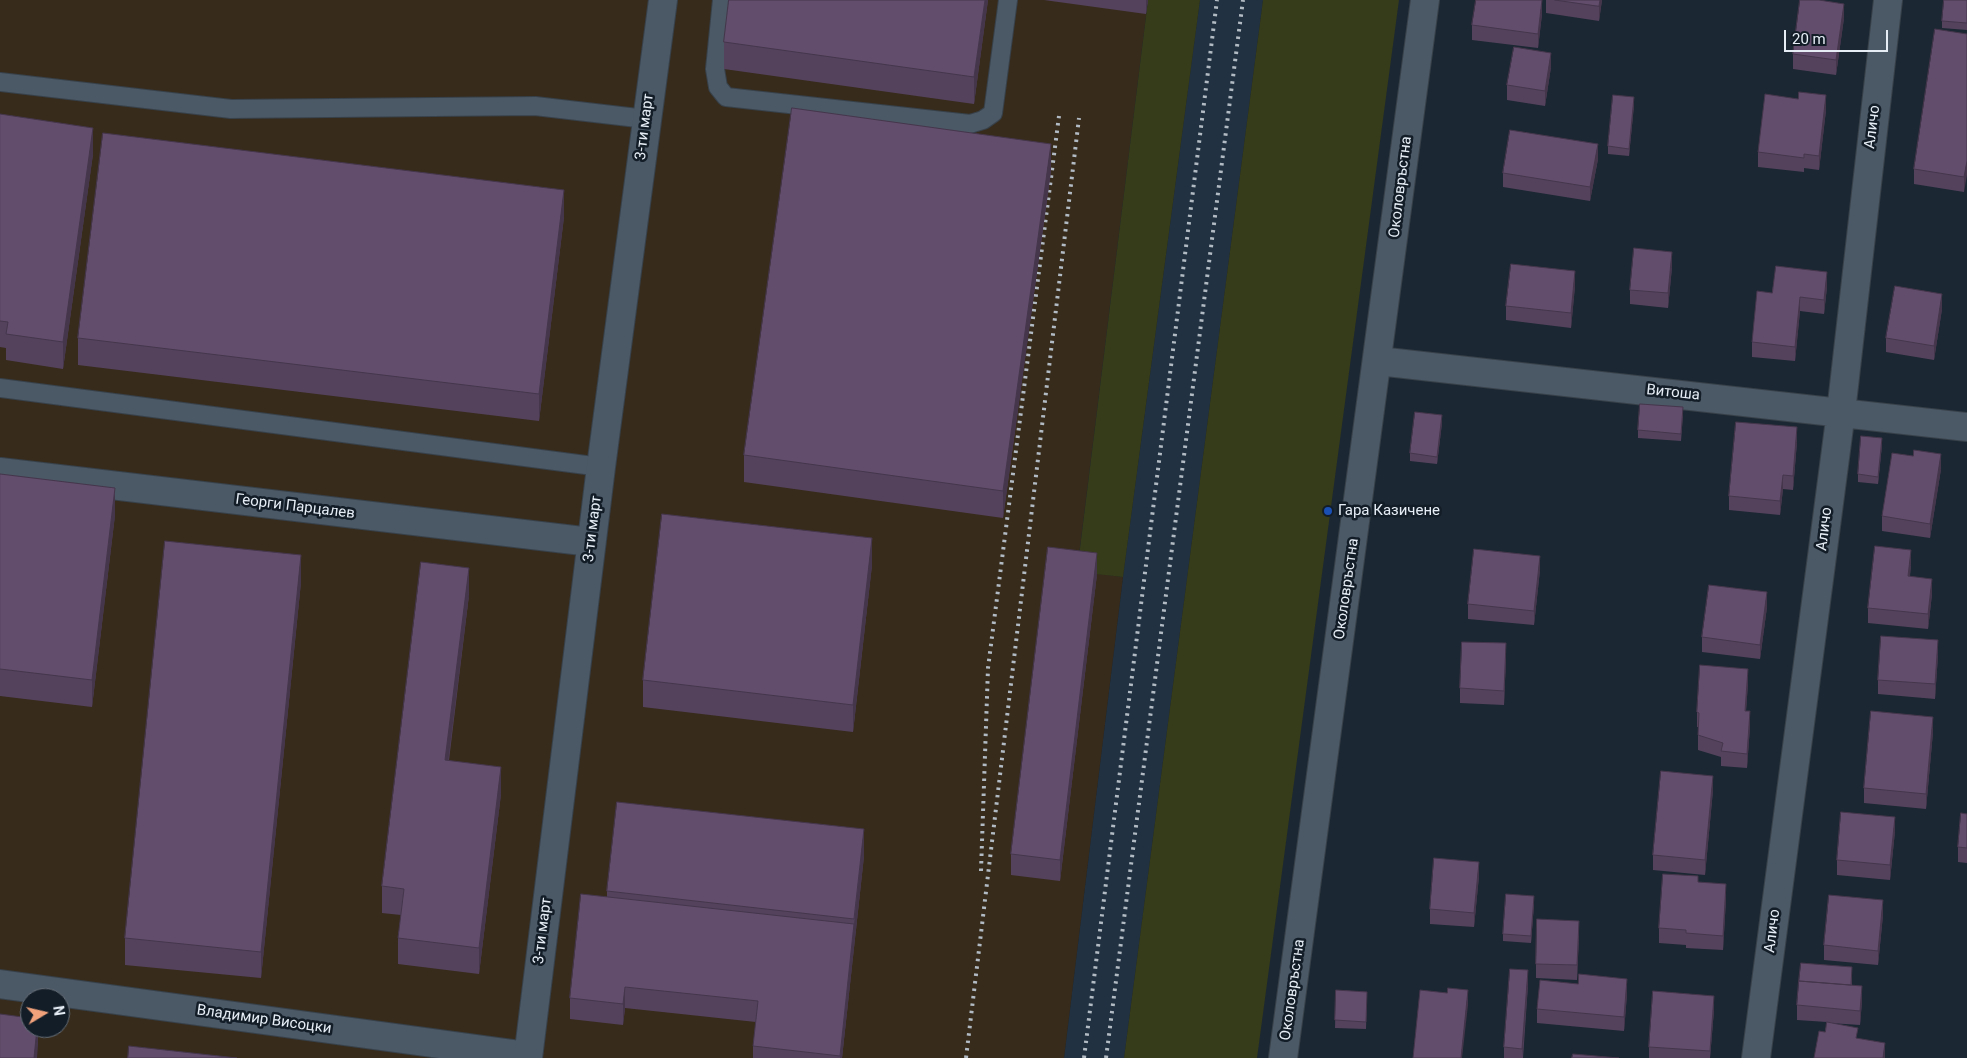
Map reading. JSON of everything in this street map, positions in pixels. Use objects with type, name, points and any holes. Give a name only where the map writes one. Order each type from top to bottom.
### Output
[{"type":"street","name":"3-ти март","points":[[528,1057],[600,467],[663,0]]},
{"type":"street","name":"Околовръстна","points":[[1283,1058],[1425,0]]},
{"type":"street","name":"Аличо","points":[[1756,1058],[1841,412],[1888,0]]},
{"type":"street","name":"Витоша","points":[[1378,361],[1967,427]]},
{"type":"street","name":"Георги Парцалев","points":[[0,472],[591,542]]},
{"type":"street","name":"Владимир Висоцки","points":[[0,984],[528,1057]]},
{"type":"lane","points":[[722,0],[715,69],[718,87],[726,97],[970,124],[983,120],[993,113],[1008,0]]},
{"type":"lane","points":[[0,82],[231,109],[535,106],[646,119]]},
{"type":"lane","points":[[0,388],[600,467]]},
{"type":"shaded area","points":[[0,0],[1148,0],[1077,571],[1123,577],[1064,1058],[0,1058]]},
{"type":"shaded area","points":[[1200,0],[1263,0],[1124,1058],[1064,1058],[1123,577]]},
{"type":"green space","points":[[1148,0],[1200,0],[1123,577],[1077,572]]},
{"type":"green space","points":[[1263,0],[1399,0],[1257,1058],[1124,1058]]},
{"type":"building","points":[[729,0],[985,0],[974,77],[724,42]]},
{"type":"building","points":[[1476,0],[1542,0],[1538,34],[1472,25]]},
{"type":"building","points":[[1555,0],[1600,0],[1599,6]]},
{"type":"building","points":[[1800,0],[1819,0],[1844,4],[1836,60],[1793,54]]},
{"type":"building","points":[[1944,0],[1967,0],[1967,23],[1942,21]]},
{"type":"building","points":[[1935,29],[1967,34],[1967,161],[1964,177],[1914,169]]},
{"type":"building","points":[[1514,47],[1551,53],[1545,91],[1507,85]]},
{"type":"building","points":[[1799,92],[1826,95],[1819,156],[1804,154],[1804,158],[1758,152],[1765,94],[1798,99]]},
{"type":"building","points":[[1613,95],[1634,97],[1629,149],[1608,146]]},
{"type":"building","points":[[792,108],[1051,144],[1003,491],[744,455]]},
{"type":"building","points":[[0,114],[93,128],[63,342],[6,334],[8,322],[0,321]]},
{"type":"building","points":[[1510,130],[1598,144],[1590,187],[1503,173]]},
{"type":"building","points":[[103,133],[564,190],[539,394],[78,338]]},
{"type":"building","points":[[1634,248],[1672,252],[1668,293],[1630,290]]},
{"type":"building","points":[[1511,264],[1575,271],[1571,313],[1506,306]]},
{"type":"building","points":[[1776,266],[1827,272],[1824,300],[1800,297],[1795,347],[1752,342],[1757,291],[1772,293]]},
{"type":"building","points":[[1895,286],[1942,294],[1934,346],[1886,338]]},
{"type":"building","points":[[1640,404],[1683,407],[1681,434],[1638,430]]},
{"type":"building","points":[[1415,412],[1442,415],[1437,457],[1410,453]]},
{"type":"building","points":[[1736,422],[1797,427],[1793,476],[1783,475],[1780,501],[1729,496]]},
{"type":"building","points":[[1861,436],[1882,438],[1878,477],[1858,474]]},
{"type":"building","points":[[1914,450],[1941,454],[1930,524],[1882,516],[1892,453],[1913,456]]},
{"type":"building","points":[[0,474],[115,488],[92,680],[0,669]]},
{"type":"building","points":[[662,514],[872,538],[853,705],[643,680]]},
{"type":"building","points":[[165,541],[301,555],[261,952],[125,938]]},
{"type":"building","points":[[1875,546],[1911,550],[1908,576],[1932,579],[1928,614],[1868,608]]},
{"type":"building","points":[[1048,547],[1097,553],[1060,860],[1011,854]]},
{"type":"building","points":[[1474,549],[1540,556],[1534,611],[1468,604]]},
{"type":"building","points":[[421,562],[469,568],[445,760],[501,767],[479,948],[398,938],[404,889],[382,886]]},
{"type":"building","points":[[1709,585],[1767,592],[1760,645],[1702,637]]},
{"type":"building","points":[[1881,636],[1938,640],[1935,684],[1878,680]]},
{"type":"building","points":[[1462,642],[1506,643],[1504,691],[1460,688]]},
{"type":"building","points":[[1700,665],[1748,669],[1745,711],[1750,711],[1747,754],[1721,751],[1723,743],[1698,735],[1699,713],[1697,712]]},
{"type":"building","points":[[1871,711],[1933,717],[1926,794],[1864,788]]},
{"type":"building","points":[[1661,771],[1713,776],[1705,860],[1653,855]]},
{"type":"building","points":[[617,802],[864,829],[854,919],[607,891]]},
{"type":"building","points":[[1841,812],[1895,817],[1890,865],[1837,860]]},
{"type":"building","points":[[1961,813],[1967,814],[1967,848],[1958,847]]},
{"type":"building","points":[[1434,858],[1479,862],[1474,913],[1430,909]]},
{"type":"building","points":[[1663,874],[1698,876],[1698,882],[1726,884],[1723,936],[1686,933],[1686,930],[1659,928]]},
{"type":"building","points":[[581,894],[854,924],[840,1056],[753,1046],[758,1001],[625,987],[623,1004],[570,998]]},
{"type":"building","points":[[1506,894],[1534,896],[1531,936],[1503,934]]},
{"type":"building","points":[[1829,895],[1883,900],[1878,951],[1824,945]]},
{"type":"building","points":[[1537,919],[1579,921],[1577,965],[1536,964]]},
{"type":"building","points":[[1801,963],[1852,967],[1851,985],[1799,981]]},
{"type":"building","points":[[1510,969],[1528,970],[1522,1049],[1504,1047]]},
{"type":"building","points":[[1579,974],[1627,979],[1624,1017],[1537,1009],[1540,980],[1578,984]]},
{"type":"building","points":[[1799,981],[1862,986],[1860,1011],[1797,1005]]},
{"type":"building","points":[[1448,988],[1468,990],[1461,1058],[1413,1058],[1420,990],[1447,993]]},
{"type":"building","points":[[1336,990],[1367,992],[1366,1022],[1335,1020]]},
{"type":"building","points":[[1653,991],[1714,996],[1710,1051],[1649,1047]]},
{"type":"building","points":[[0,1014],[20,1017],[20,1038],[36,1038],[34,1058],[0,1058]]},
{"type":"building","points":[[1827,1022],[1858,1028],[1856,1038],[1885,1043],[1883,1058],[1814,1058],[1819,1031],[1825,1032]]},
{"type":"building","points":[[129,1046],[237,1058],[128,1058]]},
{"type":"building","points":[[1573,1054],[1619,1058],[1572,1058]]},
{"type":"railway","points":[[1084,1058],[1217,0]]},
{"type":"railway","points":[[1106,1058],[1243,0]]},
{"type":"railway","points":[[981,871],[988,668],[1059,116]]},
{"type":"railway","points":[[966,1058],[1079,118]]},
{"type":"place","name":"Гара Казичене","points":[[1328,511]]}]
